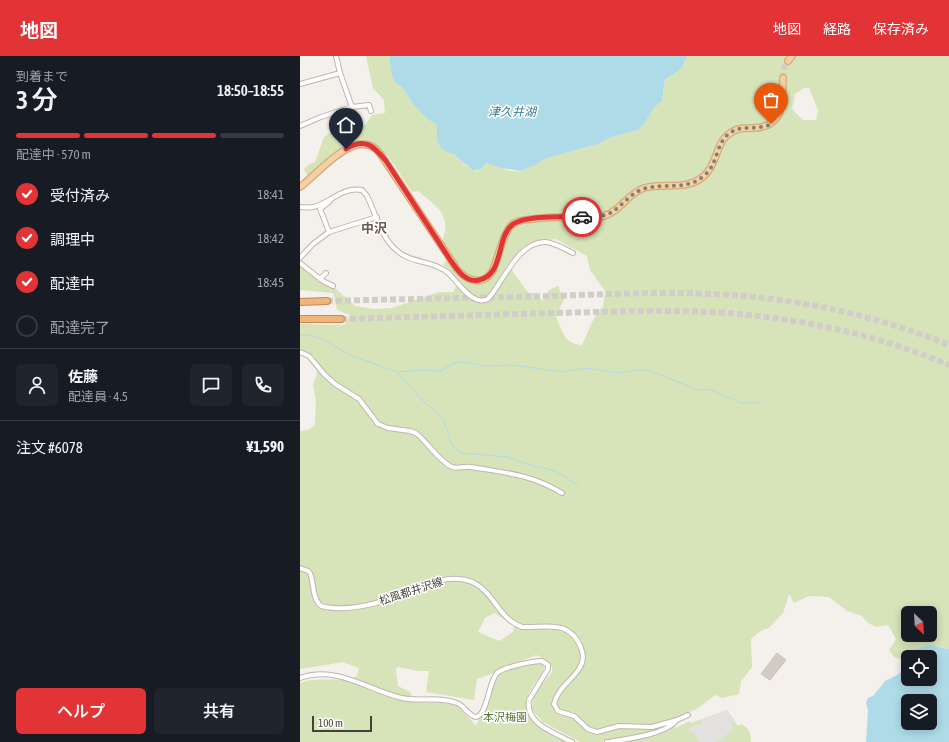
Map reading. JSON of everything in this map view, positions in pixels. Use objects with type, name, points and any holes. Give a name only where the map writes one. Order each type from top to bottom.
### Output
[{"type":"highway","points":[[300,302],[327,301]]},
{"type":"highway","points":[[300,319],[341,319]]},
{"type":"main road","points":[[788,61],[792,56]]},
{"type":"main road","points":[[300,187],[349,147],[362,144],[372,146],[386,161],[456,269],[473,281],[478,280],[488,277],[492,272],[509,229],[515,223],[547,217],[605,216],[614,211],[632,194],[643,189],[686,185],[706,175],[712,166],[726,135],[739,129],[764,127],[775,120],[782,105],[783,78]]},
{"type":"street","points":[[336,56],[340,73],[352,107]]},
{"type":"street","points":[[300,84],[340,73]]},
{"type":"street","points":[[300,126],[321,117],[352,107],[369,105],[372,111]]},
{"type":"street","points":[[300,206],[314,207],[344,192],[362,190],[367,196],[387,239],[395,249],[410,259],[442,269],[468,294],[481,300],[486,300],[491,296],[507,270],[530,246],[548,242],[573,253]]},
{"type":"street","points":[[329,232],[320,209],[329,202],[331,198]]},
{"type":"street","points":[[300,258],[313,244],[329,232],[377,217]]},
{"type":"street","points":[[300,263],[320,279],[333,286]]},
{"type":"street","points":[[320,279],[326,273]]},
{"type":"street","points":[[300,352],[309,356],[324,374],[335,384],[360,399],[375,422],[388,428],[416,433],[445,462],[453,467],[468,466],[530,477],[547,484],[562,493]]},
{"type":"street","name":"松風都井沢線","points":[[300,568],[308,570],[310,573],[315,596],[320,605],[351,609],[362,607],[417,589],[439,580],[459,578],[483,587],[501,612],[513,623],[522,627],[566,628],[575,637],[582,653],[581,665],[556,696],[554,704],[558,711],[574,716],[588,729],[597,732],[619,726],[652,727],[677,720],[688,715]]},
{"type":"street","points":[[300,678],[314,674],[336,675],[404,698],[457,703],[476,718],[481,714],[493,681],[498,673],[507,668],[542,661],[548,665],[548,669],[529,700],[528,705],[530,714],[540,725],[572,742]]},
{"type":"street","name":"松風都井沢線","points":[[607,742],[627,740],[673,725],[677,720]]},
{"type":"green space","name":"本沢梅園","points":[[366,56],[389,56],[392,75],[397,85],[402,87],[425,117],[437,125],[443,149],[457,157],[464,165],[469,166],[473,171],[477,171],[486,163],[510,171],[520,171],[527,169],[544,159],[598,144],[612,137],[638,130],[644,124],[654,108],[662,101],[665,80],[682,68],[687,56],[949,56],[949,649],[930,646],[917,650],[901,650],[901,659],[894,657],[889,650],[896,639],[888,625],[876,627],[868,623],[862,616],[847,611],[829,597],[809,596],[794,603],[789,594],[783,613],[769,628],[762,630],[751,639],[752,667],[741,681],[739,694],[722,698],[715,695],[697,709],[681,716],[672,723],[675,728],[690,721],[691,723],[727,710],[738,726],[741,724],[748,729],[751,736],[751,742],[629,742],[627,737],[599,742],[580,742],[543,722],[532,710],[534,695],[551,674],[552,670],[551,665],[546,660],[536,655],[481,678],[477,678],[474,700],[426,692],[429,671],[419,671],[397,667],[396,672],[398,686],[410,692],[415,702],[443,703],[459,706],[476,726],[500,673],[538,661],[545,666],[529,693],[526,702],[527,711],[530,718],[536,724],[568,742],[300,742],[300,683],[314,680],[350,678],[357,676],[359,668],[343,662],[300,669],[300,431],[308,430],[315,425],[316,401],[313,384],[317,375],[314,356],[300,350],[300,324],[344,325],[350,315],[337,310],[333,293],[300,290],[300,266],[327,286],[335,288],[355,306],[374,309],[392,308],[439,292],[453,292],[456,286],[455,276],[443,264],[452,256],[442,241],[445,232],[445,224],[441,212],[431,201],[418,191],[412,192],[391,161],[376,145],[368,141],[359,141],[349,145],[330,157],[308,177],[304,169],[311,163],[315,162],[324,137],[333,131],[366,124],[372,115],[385,113],[384,100],[373,88]],"holes":[[[804,88],[809,88],[818,110],[816,120],[803,120],[792,109],[795,94]],[[556,239],[587,256],[590,270],[605,291],[603,307],[594,318],[582,345],[568,340],[556,317],[564,299],[558,286],[549,290],[543,301],[534,293],[529,293],[526,290],[509,266],[520,252],[528,245],[539,241]],[[495,613],[514,626],[513,632],[499,641],[478,632],[485,618]]]},
{"type":"shaded area","points":[[727,710],[734,720],[731,725],[733,730],[716,742],[700,742],[694,733],[690,732],[689,728],[702,723],[700,720]]},
{"type":"water","name":"津久井湖","points":[[389,56],[687,56],[682,68],[665,80],[662,101],[654,108],[644,124],[638,130],[612,137],[598,144],[544,159],[521,171],[501,168],[486,163],[481,169],[473,171],[469,166],[454,155],[445,151],[440,146],[437,140],[437,125],[421,113],[402,87],[395,82]]},
{"type":"water","points":[[930,645],[949,649],[949,742],[866,742],[868,710],[866,703],[868,698],[873,696],[885,681],[901,672],[901,686],[937,686],[937,650],[916,650]]},
{"type":"building","points":[[777,653],[786,660],[770,680],[761,674]]},
{"type":"waterway","points":[[300,336],[310,335],[324,340],[352,356],[397,372],[422,400],[443,418],[452,445],[461,453],[508,457],[530,465],[556,471],[579,486]]},
{"type":"waterway","points":[[397,372],[421,370],[440,371],[457,362],[485,366],[513,365],[561,372],[587,368],[617,373],[648,370],[698,390],[708,389],[714,391],[741,403],[761,403]]},
{"type":"tunnel","points":[[783,78],[784,68],[788,61]]},
{"type":"tunnel","points":[[327,301],[641,293],[731,295],[787,301],[842,311],[896,326],[949,345]]},
{"type":"tunnel","points":[[341,319],[639,311],[727,313],[784,319],[840,330],[895,345],[949,365]]},
{"type":"way so far","points":[[582,217],[605,216],[616,209],[632,194],[643,189],[680,186],[694,182],[706,175],[715,161],[720,146],[726,135],[734,130],[743,128],[760,128],[771,124]]},
{"type":"district","name":"中沢","points":[[374,228]]},
{"type":"route","points":[[346,149],[359,144],[368,144],[375,149],[386,161],[456,269],[461,274],[473,281],[488,277],[494,267],[506,234],[513,224],[524,220],[547,217],[582,217]]}]
